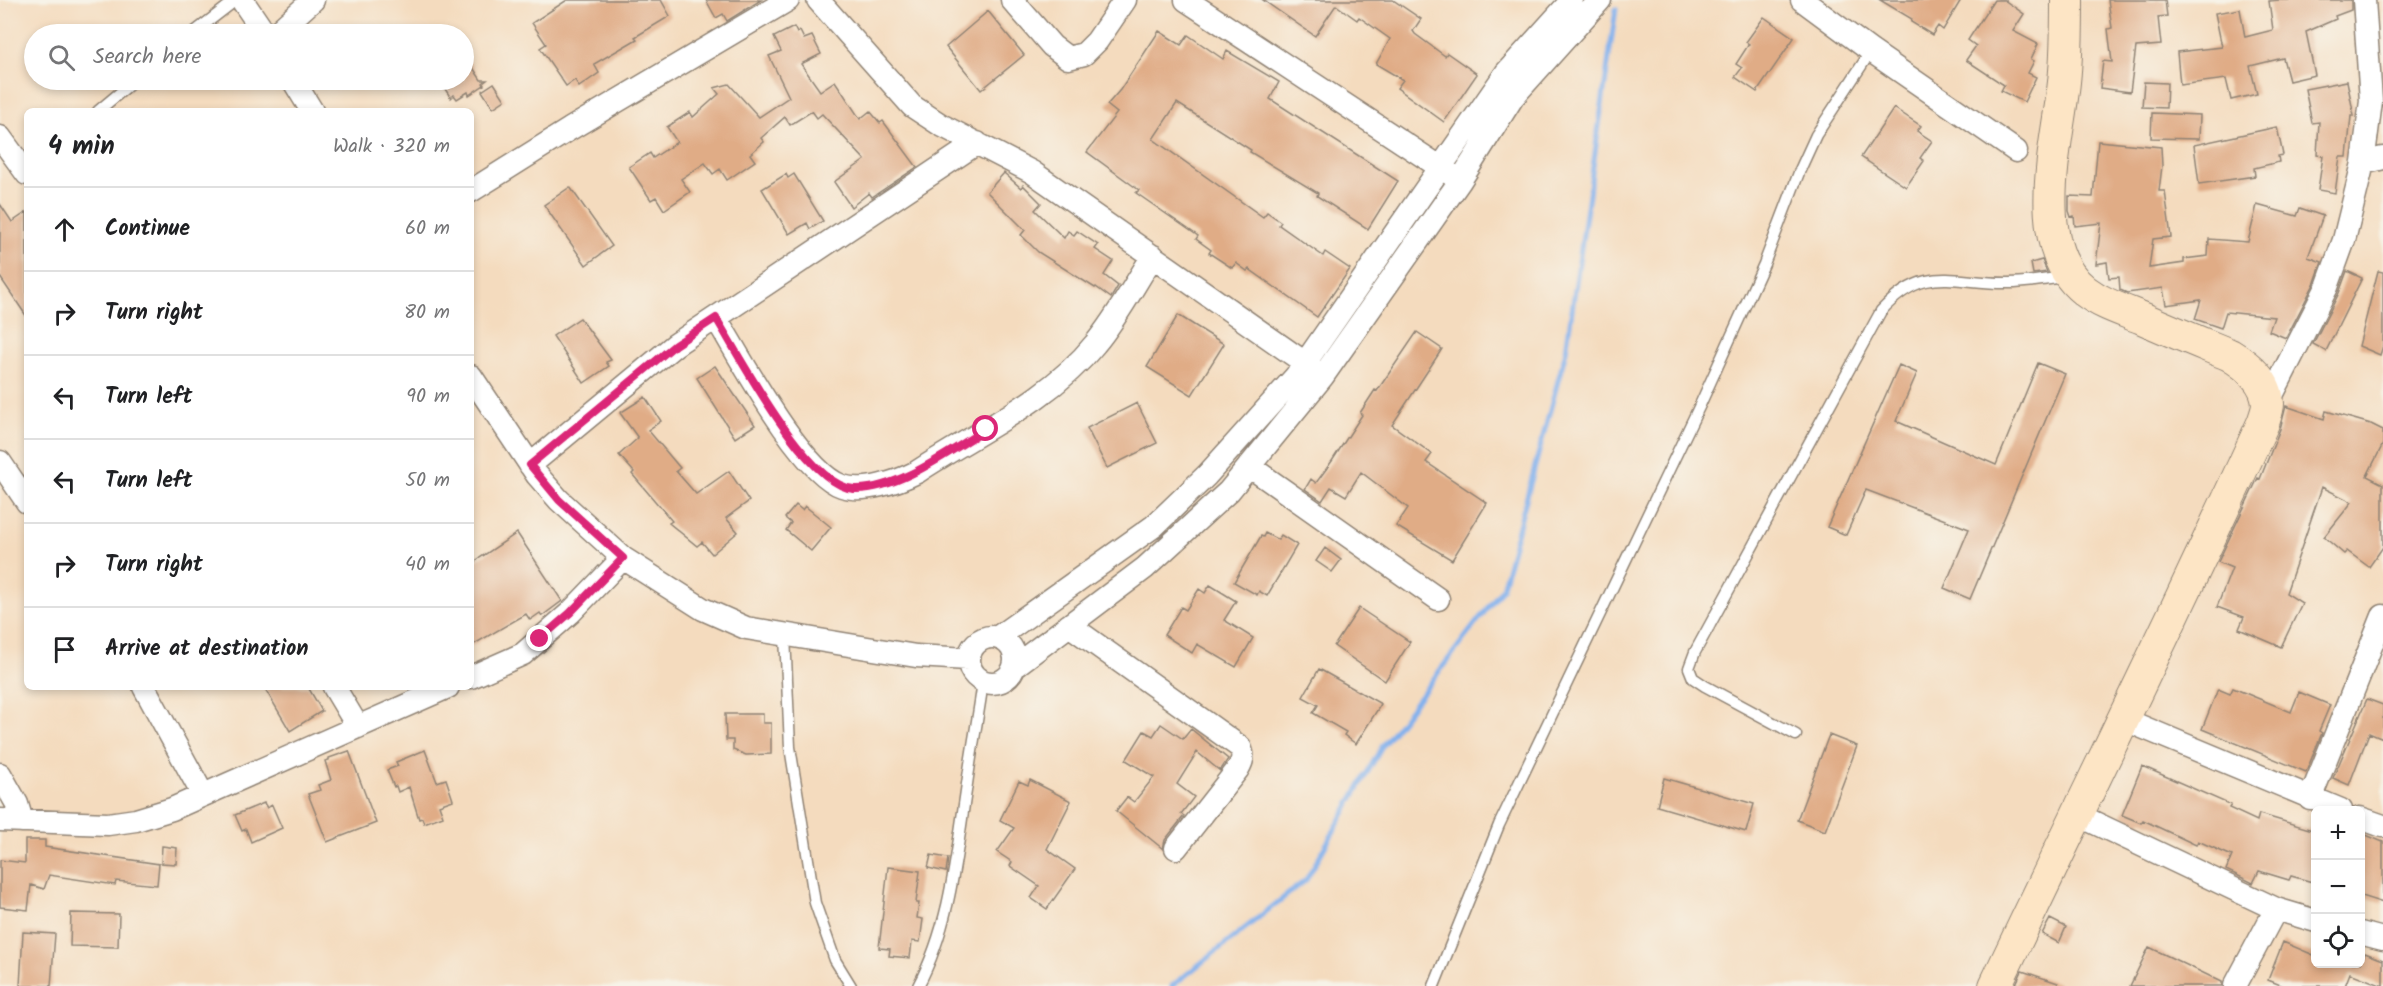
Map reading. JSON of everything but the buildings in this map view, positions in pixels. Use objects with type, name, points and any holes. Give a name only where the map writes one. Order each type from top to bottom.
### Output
[{"type":"street","points":[[242,0],[258,24]]},
{"type":"street","points":[[286,24],[313,0]]},
{"type":"street","points":[[474,189],[570,129],[788,0]]},
{"type":"street","points":[[818,0],[912,106],[941,125],[1032,172],[1323,376]]},
{"type":"street","points":[[1012,0],[1052,46],[1068,58],[1084,54],[1097,41],[1125,0]]},
{"type":"street","points":[[1186,0],[1460,181]]},
{"type":"street","points":[[998,637],[1154,526],[1207,475],[1296,376],[1506,73],[1572,0]]},
{"type":"street","points":[[1015,666],[1015,652],[1008,641],[998,637],[982,638],[972,646],[968,659],[975,677],[983,682],[996,683],[1008,677],[1015,666],[1145,568],[1229,491],[1323,376],[1460,181],[1513,97],[1600,0]]},
{"type":"street","points":[[1802,0],[1870,51],[2016,151]]},
{"type":"street","points":[[2067,0],[2064,81],[2051,180],[2054,238],[2061,259],[2071,276],[2084,290],[2103,303],[2230,355],[2250,367],[2261,383],[2268,403]]},
{"type":"street","points":[[1995,986],[2076,814],[2206,549],[2263,423],[2268,403],[2327,287],[2373,160],[2364,0]]},
{"type":"street","points":[[299,90],[310,108]]},
{"type":"street","points":[[0,137],[24,170]]},
{"type":"street","points":[[530,465],[675,345],[977,143]]},
{"type":"street","points":[[716,318],[796,445],[831,481],[855,489],[895,480],[917,472],[1041,393],[1066,374],[1095,344],[1153,256]]},
{"type":"street","points":[[477,401],[559,500],[623,558],[703,609],[746,628],[916,656],[968,659]]},
{"type":"street","points":[[0,462],[24,498]]},
{"type":"street","points":[[1248,466],[1438,598]]},
{"type":"street","points":[[474,676],[523,654],[570,613],[623,558]]},
{"type":"street","points":[[2310,799],[2383,616]]},
{"type":"street","points":[[1069,625],[1240,747],[1243,761],[1238,769],[1176,848]]},
{"type":"street","points":[[146,690],[204,795]]},
{"type":"street","points":[[335,690],[358,727]]},
{"type":"street","points":[[0,774],[17,804],[11,820],[108,824],[136,820],[172,809],[441,690]]},
{"type":"street","points":[[2123,719],[2330,806]]},
{"type":"street","points":[[2076,814],[2276,909],[2311,920]]},
{"type":"street","points":[[2365,819],[2383,826]]},
{"type":"street","points":[[2235,986],[2276,909]]},
{"type":"street","points":[[2365,934],[2383,939]]},
{"type":"lane","points":[[205,24],[236,0]]},
{"type":"lane","points":[[1434,986],[1499,825],[1700,405],[1764,264],[1812,144],[1839,96],[1870,51]]},
{"type":"lane","points":[[102,108],[123,90]]},
{"type":"lane","points":[[1796,735],[1693,678],[1689,668],[1695,652],[1881,311],[1894,297],[1915,284],[1940,278],[2009,283],[2071,276]]},
{"type":"lane","points":[[785,634],[790,747],[815,903],[835,960],[851,986]]},
{"type":"lane","points":[[918,986],[942,920],[954,876],[983,682]]},
{"type":"waterway","points":[[1172,986],[1306,880],[1383,745],[1502,589],[1566,351],[1616,9]]},
{"type":"route","points":[[540,639],[570,613],[623,558],[559,500],[530,465],[675,345],[716,318],[796,445],[831,481],[843,486],[855,489],[907,477],[986,429]]}]
